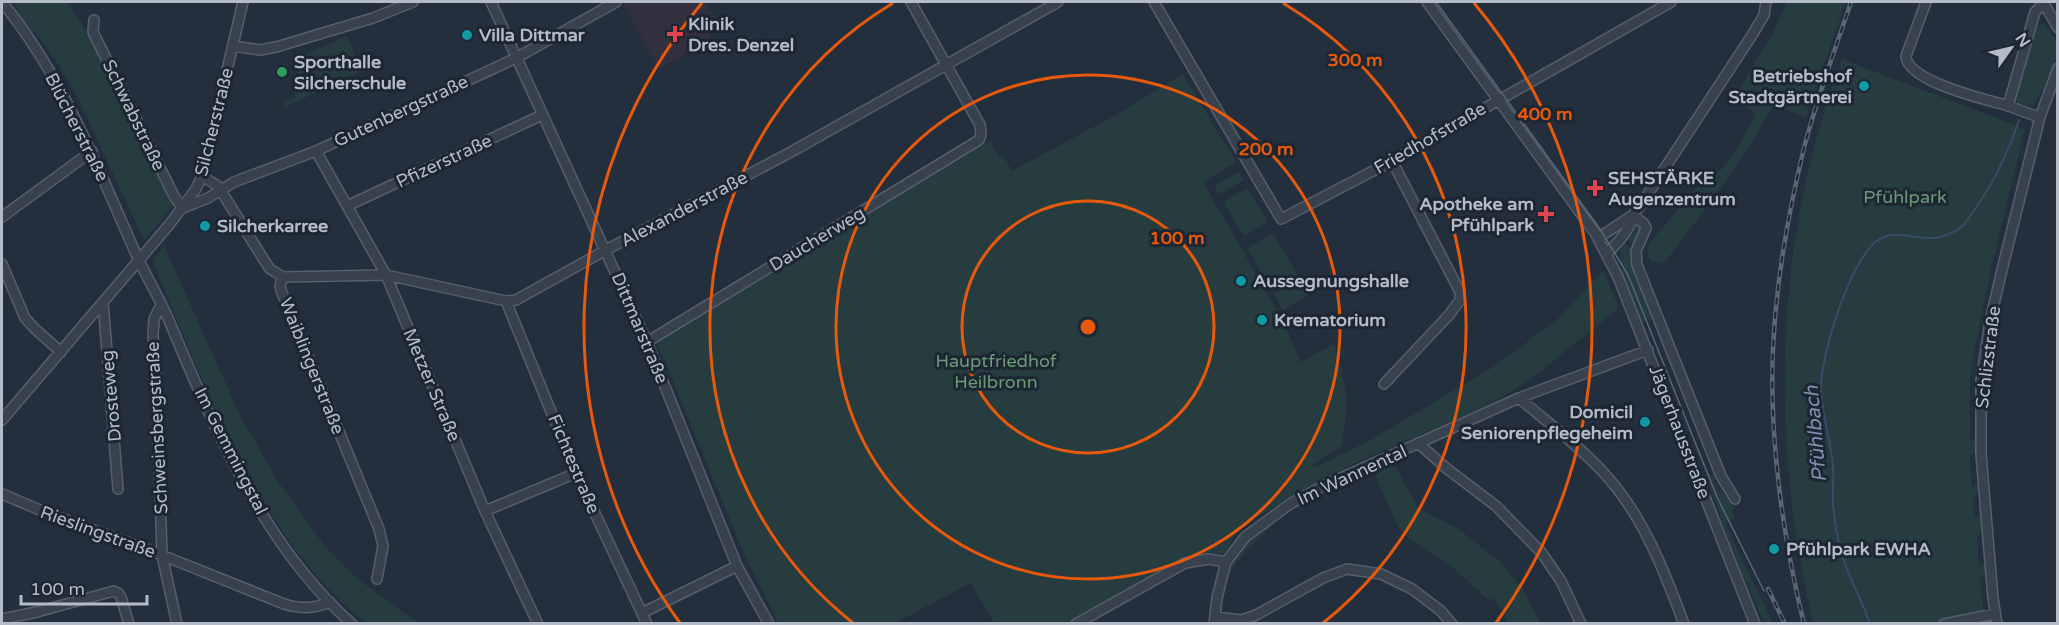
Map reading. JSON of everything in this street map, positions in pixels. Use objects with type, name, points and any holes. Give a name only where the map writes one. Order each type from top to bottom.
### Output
[{"type":"street","name":"Blücherstraße","points":[[2,2],[23,29],[47,68],[92,152],[139,260]]},
{"type":"street","name":"Silcherstraße","points":[[2,420],[183,207],[202,176],[243,2]]},
{"type":"street","points":[[233,46],[260,50],[276,47],[373,18],[413,2]]},
{"type":"street","name":"Dittmarstraße","points":[[491,2],[647,342],[737,566],[769,624]]},
{"type":"street","name":"Gutenbergstraße","points":[[183,207],[220,191],[234,182],[316,151],[516,58],[616,2]]},
{"type":"street","points":[[911,2],[947,64]]},
{"type":"street","name":"Alexanderstraße","points":[[506,301],[527,295],[606,250],[791,152],[1058,2]]},
{"type":"street","name":"Friedhofstraße","points":[[1154,2],[1281,219],[1392,161],[1671,2]]},
{"type":"street","name":"Jägerhausstraße","points":[[1427,2],[1607,253],[1648,350],[1755,624]]},
{"type":"street","points":[[1600,241],[1633,214],[1764,15],[1766,2]]},
{"type":"street","points":[[1926,2],[1906,56],[1908,65],[1963,94],[2040,117]]},
{"type":"street","points":[[2008,106],[2023,61],[2032,21],[2044,2],[2058,28]]},
{"type":"street","name":"Schwabstraße","points":[[94,20],[93,32],[174,196],[183,207]]},
{"type":"street","name":"Daucherweg","points":[[647,342],[976,143],[981,137],[980,125],[947,64]]},
{"type":"street","name":"Schlizstraße","points":[[1996,619],[1981,454],[1981,381],[1990,321],[2040,117],[2058,68]]},
{"type":"street","name":"Schlizstraße","points":[[2048,97],[2058,86]]},
{"type":"street","points":[[2048,97],[2058,103]]},
{"type":"street","name":"Pfizerstraße","points":[[347,206],[542,116]]},
{"type":"street","name":"Metzer Straße","points":[[316,151],[386,275],[485,511],[538,624]]},
{"type":"street","points":[[2,217],[92,152]]},
{"type":"street","points":[[1384,384],[1449,315],[1460,300],[1460,292],[1392,161]]},
{"type":"street","name":"Waiblingerstraße","points":[[202,176],[212,181],[220,191],[270,269],[283,277],[280,286],[282,293],[379,529],[383,546],[377,579]]},
{"type":"street","points":[[1607,253],[1623,236],[1633,214]]},
{"type":"street","name":"Jägerhausstraße","points":[[1633,214],[1646,228],[1636,251],[1637,264],[1721,476],[1735,499]]},
{"type":"street","name":"Im Gemmingstal","points":[[139,260],[226,450],[244,483],[280,542],[330,602],[352,624]]},
{"type":"street","points":[[2,264],[25,318],[61,352]]},
{"type":"street","points":[[283,277],[291,279],[386,275],[506,301]]},
{"type":"street","name":"Fichtestraße","points":[[506,301],[576,473],[647,624]]},
{"type":"street","name":"Drosteweg","points":[[103,303],[118,489]]},
{"type":"street","name":"Schweinsbergstraße","points":[[161,304],[154,319],[153,335],[162,555],[177,624]]},
{"type":"street","name":"Im Wannental","points":[[1226,562],[1245,537],[1290,504],[1323,486],[1519,398],[1648,350]]},
{"type":"street","points":[[1519,398],[1603,471],[1618,491],[1640,524],[1664,570],[1684,624]]},
{"type":"street","points":[[1418,443],[1446,468],[1496,506],[1541,552],[1561,581],[1581,624]]},
{"type":"street","points":[[485,511],[576,473]]},
{"type":"street","name":"Rieslingstraße","points":[[2,494],[295,608],[313,608],[330,602]]},
{"type":"street","points":[[1076,624],[1185,563],[1209,559],[1226,562],[1214,620],[1242,620],[1256,615],[1323,578],[1347,569],[1381,574],[1412,589],[1441,611],[1452,624]]},
{"type":"street","points":[[642,613],[737,566]]},
{"type":"street","points":[[2,619],[37,612],[111,591],[117,592],[121,597],[129,624]]},
{"type":"street","points":[[1944,624],[1996,619]]},
{"type":"shaded area","name":"Klinik Dres. Denzel","points":[[630,2],[705,2],[716,19],[710,28],[710,40],[659,69],[624,5]]},
{"type":"green space","points":[[13,2],[67,2],[95,44],[174,205],[145,239],[76,94],[34,31],[30,33]]},
{"type":"green space","points":[[1787,2],[1846,2],[1806,117],[1774,105],[1722,186],[1664,263],[1650,260],[1647,248],[1651,241],[1702,181],[1721,170],[1738,147],[1756,114],[1734,98],[1774,31]]},
{"type":"green space","points":[[2043,24],[2052,35],[2058,49],[2055,60],[2033,106],[2017,103],[2016,99],[2037,27]]},
{"type":"green space","points":[[347,36],[357,60],[366,57],[370,67],[285,107],[283,103],[295,97],[295,89],[302,82],[290,58],[300,52],[304,55]]},
{"type":"green space","name":"Pfühlpark","points":[[1842,59],[2025,129],[1991,269],[1970,382],[1970,441],[1976,439],[1976,452],[1970,455],[1972,488],[1979,483],[1979,492],[1973,498],[1975,517],[1981,514],[1983,531],[1977,535],[1979,566],[1986,562],[1987,573],[1980,577],[1985,623],[1813,624],[1799,553],[1789,482],[1785,410],[1786,339],[1791,268],[1803,197],[1819,128]]},
{"type":"green space","name":"Hauptfriedhof Heilbronn","points":[[1183,74],[1236,162],[1203,182],[1282,319],[1301,362],[1334,344],[1345,388],[1347,407],[1342,446],[1312,465],[1313,468],[1369,441],[1495,366],[1559,318],[1603,270],[1618,305],[1616,310],[1530,380],[1486,406],[1355,463],[1297,493],[1247,523],[1236,533],[1224,553],[1188,556],[1068,624],[994,623],[971,583],[895,623],[778,623],[744,554],[657,343],[990,141],[999,157],[1003,155],[1012,171],[1114,116]]},
{"type":"green space","points":[[1239,172],[1244,180],[1220,194],[1215,190],[1217,184]]},
{"type":"green space","points":[[1247,188],[1268,222],[1244,236],[1223,202]]},
{"type":"green space","points":[[1638,224],[1642,230],[1634,245],[1626,236],[1633,225]]},
{"type":"green space","points":[[1273,233],[1298,276],[1272,291],[1247,248]]},
{"type":"green space","points":[[1623,241],[1633,251],[1633,265],[1654,317],[1642,322],[1622,272],[1620,251]]},
{"type":"green space","points":[[164,246],[240,415],[277,480],[326,548],[355,577],[418,623],[366,623],[329,589],[296,550],[266,506],[216,409],[154,265],[153,259]]},
{"type":"green space","points":[[1299,278],[1309,295],[1283,310],[1273,293]]},
{"type":"green space","points":[[1394,464],[1418,508],[1460,530],[1499,561],[1522,588],[1541,623],[1509,623],[1494,598],[1489,601],[1454,568],[1412,541],[1398,527],[1374,473]]},
{"type":"green space","points":[[1705,474],[1714,475],[1713,480],[1719,492],[1721,491],[1735,509],[1732,511],[1736,517],[1725,523],[1773,623],[1764,623],[1739,567]]},
{"type":"green space","points":[[1271,522],[1274,523],[1246,551],[1226,578],[1238,553]]},
{"type":"waterway","name":"Pfühlbach","points":[[1870,624],[1844,561],[1835,521],[1833,466],[1821,390],[1831,333],[1847,287],[1857,267],[1867,251],[1878,240],[1891,235],[1940,237],[1954,232],[1965,223],[1995,177],[2019,120]]},
{"type":"tram line","points":[[1436,2],[1600,229],[1628,275],[1717,497],[1764,591]]},
{"type":"railway","points":[[1804,624],[1796,591],[1779,488],[1773,417],[1773,349],[1784,248],[1804,148],[1820,92],[1851,2]]},
{"type":"railway","points":[[1768,589],[1785,624]]},
{"type":"place","name":"Klinik Dres. Denzel","points":[[675,34]]},
{"type":"place","name":"Villa Dittmar","points":[[467,35]]},
{"type":"place","name":"Sporthalle Silcherschule","points":[[282,72]]},
{"type":"place","name":"Betriebshof Stadtgärtnerei","points":[[1864,86]]},
{"type":"place","name":"SEHSTÄRKE Augenzentrum","points":[[1595,188]]},
{"type":"place","name":"Apotheke am Pfühlpark","points":[[1546,214]]},
{"type":"place","name":"Silcherkarree","points":[[205,226]]},
{"type":"place","name":"Aussegnungshalle","points":[[1241,281]]},
{"type":"place","name":"Krematorium","points":[[1262,320]]},
{"type":"place","name":"Domicil Seniorenpflegeheim","points":[[1645,422]]},
{"type":"place","name":"Pfühlpark EWHA","points":[[1774,549]]}]
